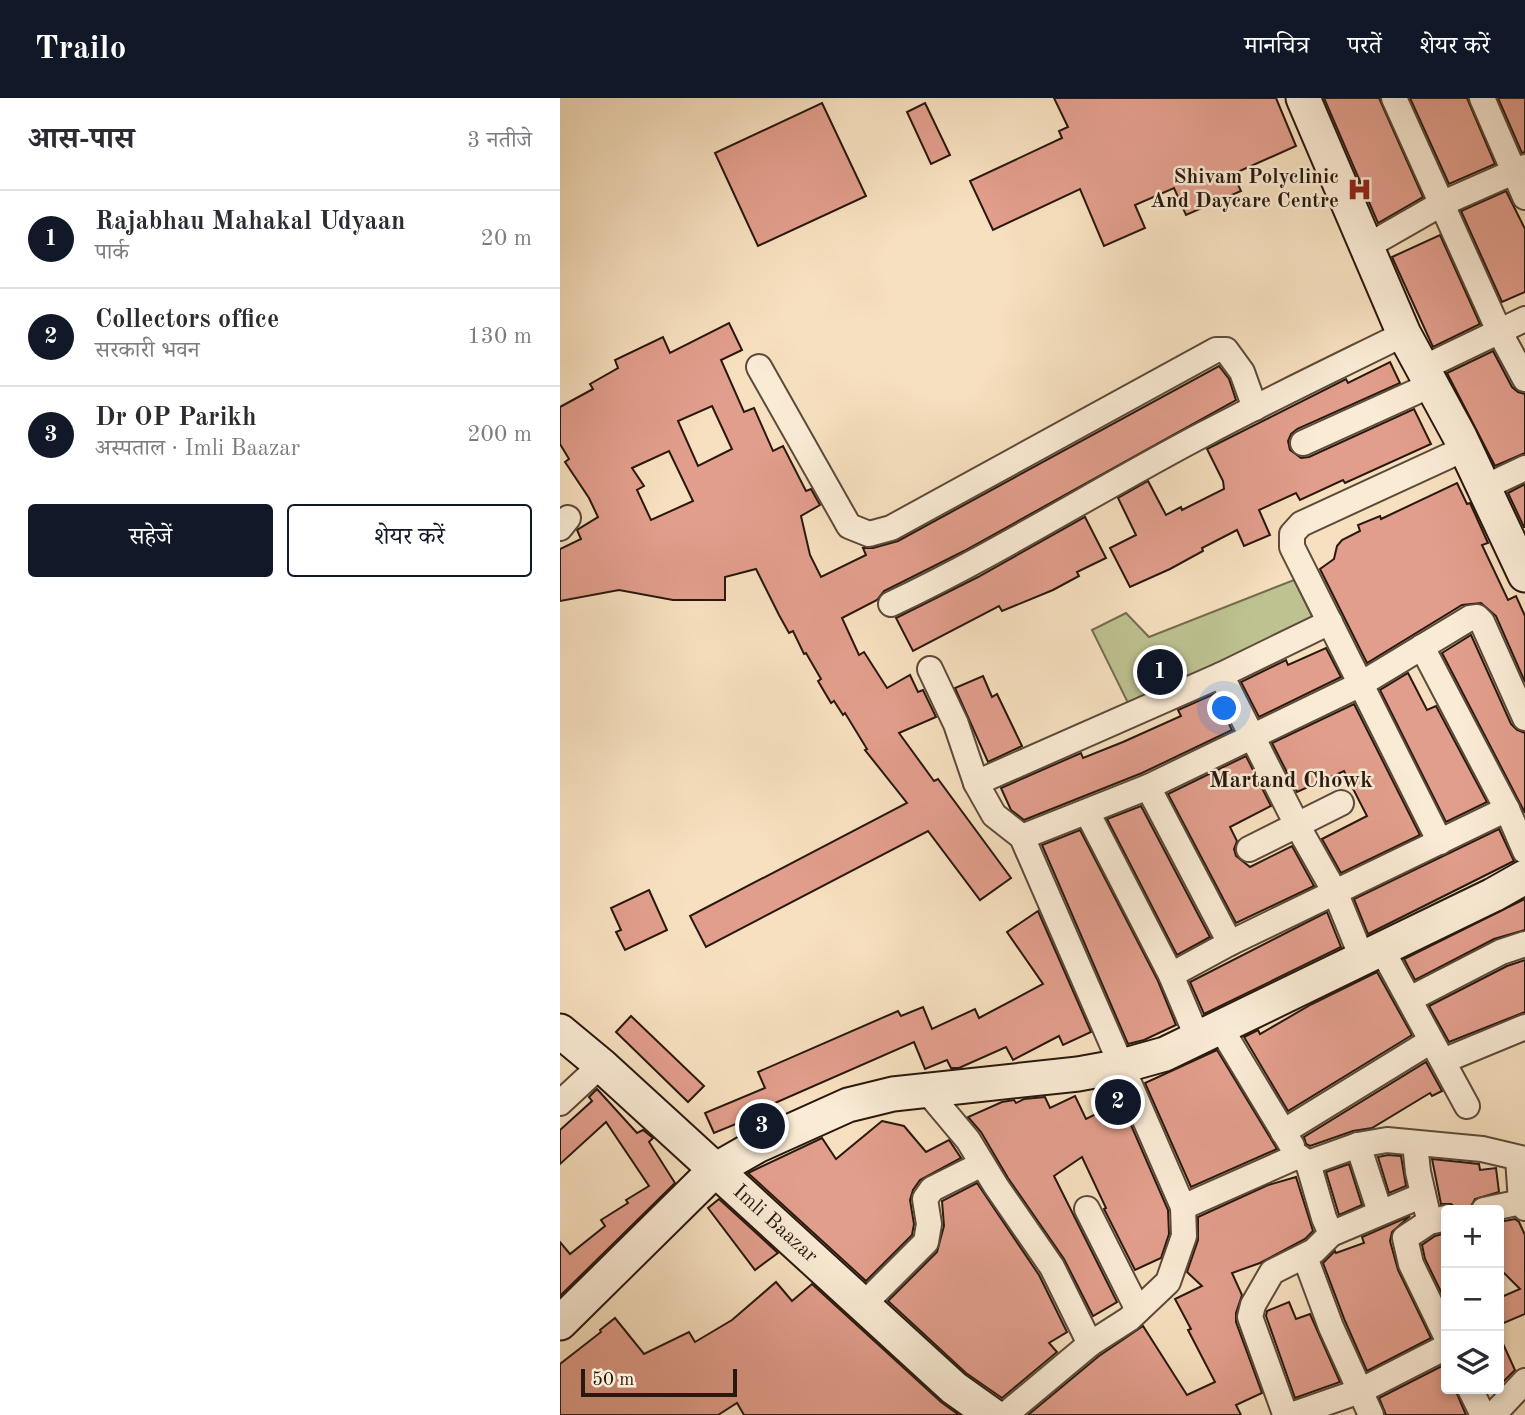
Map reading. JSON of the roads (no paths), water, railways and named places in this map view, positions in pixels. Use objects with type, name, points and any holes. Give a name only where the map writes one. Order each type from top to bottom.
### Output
[{"type":"main road","points":[[1303,98],[1404,334],[1466,448],[1525,575]]},
{"type":"main road","points":[[560,1323],[715,1170],[757,1146],[848,1105],[893,1094],[1027,1081],[1122,1066],[1165,1054],[1525,877]]},
{"type":"main road","name":"Imli Baazar","points":[[560,1031],[601,1065],[954,1388],[992,1415]]},
{"type":"street","points":[[1394,98],[1499,331],[1525,379]]},
{"type":"street","points":[[1482,98],[1519,169],[1525,197]]},
{"type":"street","points":[[1366,247],[1441,204],[1519,169]]},
{"type":"street","points":[[1303,443],[1427,376],[1499,331],[1525,319]]},
{"type":"street","points":[[891,604],[949,576],[1203,434],[1404,334]]},
{"type":"street","points":[[759,367],[849,526],[869,534],[891,528],[937,504],[1216,350],[1226,350],[1242,372],[1255,408]]},
{"type":"street","points":[[1440,842],[1292,547],[1292,534],[1301,524],[1466,448]]},
{"type":"street","points":[[1483,488],[1525,468]]},
{"type":"street","points":[[1022,837],[1148,788],[1361,684],[1470,618],[1477,617],[1482,622],[1525,718]]},
{"type":"street","points":[[976,783],[1221,675],[1330,622]]},
{"type":"street","points":[[1422,647],[1507,809],[1525,851]]},
{"type":"street","points":[[930,669],[956,724],[976,783],[995,815],[1022,837],[1183,1207],[1184,1236],[1168,1282],[1129,1319],[1090,1344],[1005,1415]]},
{"type":"street","points":[[1221,675],[1297,825],[1336,894],[1372,953],[1410,999],[1467,1106]]},
{"type":"street","points":[[1148,788],[1230,943]]},
{"type":"street","points":[[1249,849],[1341,803]]},
{"type":"street","points":[[1171,975],[1230,943],[1507,809]]},
{"type":"street","points":[[1087,812],[1171,975],[1209,1033],[1303,1159],[1331,1234]]},
{"type":"street","points":[[1410,999],[1500,952],[1525,944]]},
{"type":"street","points":[[1283,1132],[1437,1051],[1525,1027]]},
{"type":"street","points":[[560,1103],[601,1065]]},
{"type":"street","points":[[926,1090],[968,1140],[1052,1267],[1090,1344]]},
{"type":"street","points":[[1183,1207],[1303,1159],[1387,1140],[1482,1149],[1521,1159],[1523,1205],[1504,1207]]},
{"type":"street","points":[[1415,1143],[1423,1195],[1438,1220],[1405,1238],[1411,1264],[1444,1331]]},
{"type":"street","points":[[1358,1145],[1380,1212]]},
{"type":"street","points":[[863,1305],[926,1242],[929,1224],[925,1199],[932,1189],[982,1164]]},
{"type":"street","points":[[1423,1195],[1331,1234],[1304,1257],[1272,1272],[1253,1305],[1250,1317],[1284,1411],[1290,1415],[1360,1391],[1441,1350]]},
{"type":"street","points":[[1087,1209],[1138,1310]]},
{"type":"street","points":[[1304,1257],[1331,1327],[1371,1415]]},
{"type":"street","points":[[1475,1394],[1496,1413],[1525,1381]]},
{"type":"place","name":"Shivam Polyclinic And Daycare Centre","points":[[1359,189]]},
{"type":"place","name":"Rajabhau Mahakal Udyaan","points":[[1160,672]]},
{"type":"place","name":"Collectors office","points":[[1118,1102]]},
{"type":"place","name":"Dr OP Parikh","points":[[762,1126]]},
{"type":"district","name":"Martand Chowk","points":[[1291,780]]}]
